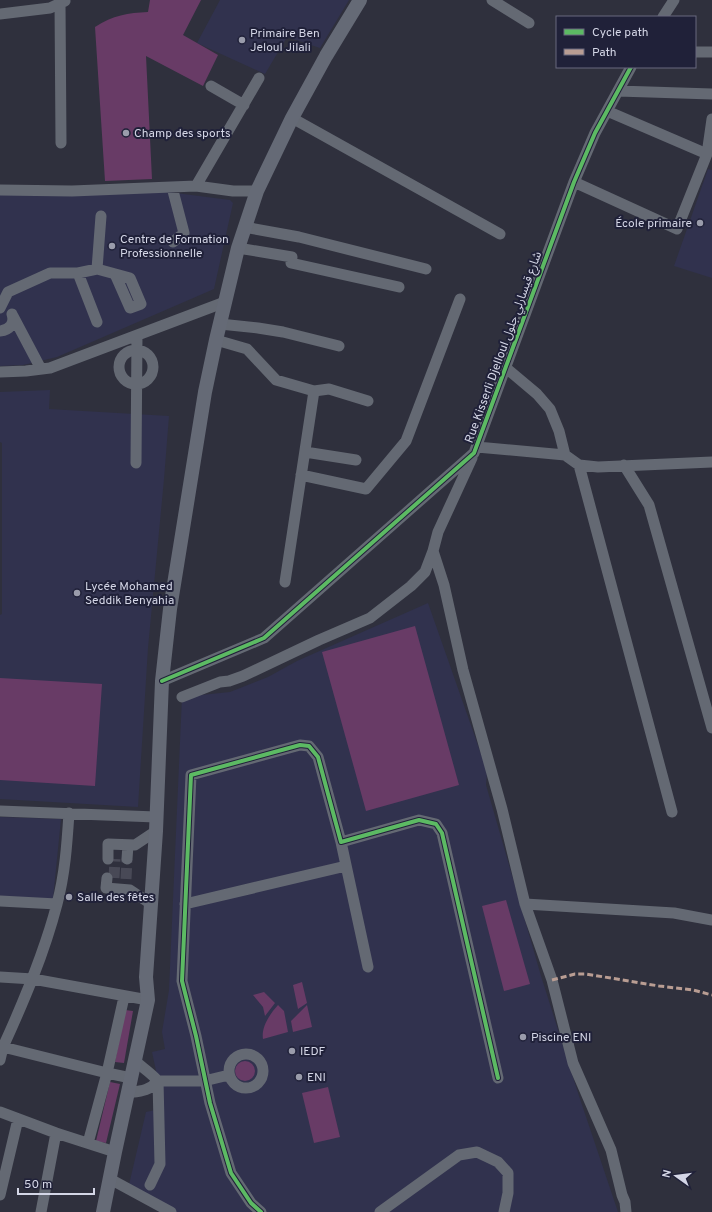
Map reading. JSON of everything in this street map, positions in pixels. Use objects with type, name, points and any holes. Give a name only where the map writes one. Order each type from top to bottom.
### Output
[{"type":"main road","points":[[103,1212],[114,1152],[148,1000],[146,977],[156,831],[162,681],[179,546],[205,392],[216,340],[238,248],[257,191],[292,118],[326,56],[360,0]]},
{"type":"street","points":[[492,0],[529,23]]},
{"type":"street","points":[[664,16],[674,0]]},
{"type":"street","points":[[0,14],[50,8],[64,1],[61,143]]},
{"type":"street","points":[[696,52],[712,52]]},
{"type":"street","name":"Rue Kisserli Djelloul شارع قيسارلي جلول","points":[[162,681],[264,638],[475,450],[574,182],[595,133],[630,68]]},
{"type":"street","points":[[196,186],[259,78]]},
{"type":"street","points":[[211,86],[244,105]]},
{"type":"street","points":[[618,91],[712,94]]},
{"type":"street","points":[[607,111],[707,154]]},
{"type":"street","points":[[292,118],[500,234]]},
{"type":"street","points":[[574,182],[676,229],[707,154],[712,119]]},
{"type":"street","points":[[0,190],[72,191],[196,186],[234,191],[257,191]]},
{"type":"street","points":[[172,187],[184,233],[173,242]]},
{"type":"street","points":[[97,269],[101,216]]},
{"type":"street","points":[[244,227],[299,237],[426,269]]},
{"type":"street","points":[[238,248],[292,258],[291,263],[399,286]]},
{"type":"street","points":[[41,369],[9,330],[12,324],[6,311],[8,292],[50,273],[78,273],[97,269],[116,274]]},
{"type":"street","points":[[78,273],[97,322]]},
{"type":"street","points":[[301,475],[366,488],[406,441],[460,299]]},
{"type":"street","points":[[0,372],[50,368],[225,302]]},
{"type":"street","points":[[220,324],[283,332],[339,346]]},
{"type":"street","points":[[136,463],[137,335]]},
{"type":"street","points":[[216,340],[247,349],[276,380],[314,391],[329,389],[368,401]]},
{"type":"street","points":[[132,350],[137,350],[148,354],[153,365],[149,377],[143,382],[136,383],[129,382],[125,379],[121,373],[120,365],[125,354],[132,350]]},
{"type":"street","points":[[506,368],[537,394],[550,409],[559,430],[565,455]]},
{"type":"street","points":[[285,582],[314,391]]},
{"type":"street","points":[[182,697],[220,682],[229,681],[243,676],[370,618],[411,586],[425,572],[438,532],[475,450],[565,455],[578,464],[598,467],[712,462]]},
{"type":"street","points":[[305,452],[356,460]]},
{"type":"street","points":[[578,464],[672,812]]},
{"type":"street","points":[[624,465],[649,505],[712,728]]},
{"type":"street","points":[[433,551],[444,586],[463,670],[502,809],[525,904],[552,980],[573,1063],[611,1150],[625,1202],[626,1212]]},
{"type":"street","points":[[261,1212],[251,1203],[231,1173],[204,1081],[196,1036],[182,981],[191,775],[300,745],[309,746],[318,757],[341,842],[368,967]]},
{"type":"street","points":[[0,811],[156,817]]},
{"type":"street","points":[[0,1060],[3,1048],[33,979],[57,904],[66,861],[69,813]]},
{"type":"street","points":[[341,842],[419,820],[436,824],[442,833],[498,1078]]},
{"type":"street","points":[[121,844],[117,859],[108,844],[121,844],[136,845],[156,831]]},
{"type":"street","points":[[185,904],[346,866]]},
{"type":"street","points":[[117,883],[151,904]]},
{"type":"street","points":[[0,901],[57,904]]},
{"type":"street","points":[[525,904],[674,913],[712,920]]},
{"type":"street","points":[[0,977],[33,979],[124,997],[148,1000]]},
{"type":"street","points":[[88,1143],[107,1073],[124,997]]},
{"type":"street","points":[[3,1048],[131,1078]]},
{"type":"street","points":[[135,1061],[147,1072],[153,1075],[158,1081],[160,1164],[150,1185]]},
{"type":"street","points":[[127,1093],[146,1090],[158,1081],[204,1081],[229,1075]]},
{"type":"street","points":[[0,1112],[56,1133],[114,1152]]},
{"type":"street","points":[[0,1195],[18,1119]]},
{"type":"street","points":[[41,1212],[56,1133]]},
{"type":"street","points":[[380,1212],[459,1155],[477,1152],[498,1162],[508,1173],[508,1193],[504,1212]]},
{"type":"street","points":[[110,1178],[171,1212]]},
{"type":"shaded area","name":"Champ des sports","points":[[150,0],[201,0],[183,35],[218,55],[203,86],[146,56],[152,179],[105,181],[95,27],[121,15],[148,12]]},
{"type":"shaded area","name":"Primaire Ben Jeloul Jilali","points":[[220,0],[349,0],[320,48],[287,37],[265,74],[197,43]]},
{"type":"shaded area","name":"École primaire","points":[[708,169],[712,170],[712,278],[674,266]]},
{"type":"shaded area","name":"Centre de Formation Professionnelle","points":[[0,192],[168,192],[230,200],[233,203],[214,289],[57,357],[23,365],[0,366]]},
{"type":"shaded area","name":"Lycée Mohamed Seddik Benyahia","points":[[50,390],[49,409],[169,416],[148,648],[138,807],[0,799],[2,443],[0,442],[0,392]]},
{"type":"shaded area","points":[[428,603],[487,771],[486,785],[541,976],[618,1212],[168,1212],[128,1189],[146,1112],[164,1108],[152,1052],[165,1049],[162,1032],[169,990],[182,697],[230,692],[268,677],[297,661]]},
{"type":"shaded area","points":[[415,626],[459,785],[366,811],[322,652]]},
{"type":"shaded area","points":[[0,678],[102,684],[95,786],[0,780]]},
{"type":"shaded area","points":[[0,817],[61,819],[53,899],[0,896]]},
{"type":"shaded area","points":[[506,900],[530,984],[504,991],[482,906]]},
{"type":"shaded area","points":[[302,982],[307,1003],[298,1009],[293,985]]},
{"type":"shaded area","points":[[264,992],[275,1003],[265,1016],[263,1007],[253,995]]},
{"type":"shaded area","points":[[278,1005],[284,1011],[288,1032],[263,1039],[263,1030],[265,1025]]},
{"type":"shaded area","points":[[307,1005],[312,1027],[293,1032],[291,1021]]},
{"type":"shaded area","points":[[125,1010],[133,1011],[124,1063],[115,1062]]},
{"type":"shaded area","points":[[245,1061],[252,1064],[255,1071],[252,1078],[245,1081],[238,1078],[235,1071],[238,1064]]},
{"type":"shaded area","points":[[110,1082],[120,1084],[106,1143],[96,1141]]},
{"type":"shaded area","points":[[328,1087],[340,1137],[314,1143],[302,1093]]},
{"type":"tunnel","points":[[114,878],[115,859]]},
{"type":"tunnel","points":[[126,879],[127,859]]},
{"type":"marked path","points":[[552,980],[575,974],[586,974],[693,990],[712,995]]},
{"type":"cycle path","points":[[162,681],[264,638],[474,453],[574,182],[595,133],[630,68]]},
{"type":"cycle path","points":[[261,1212],[251,1203],[231,1173],[210,1103],[196,1036],[182,981],[191,775],[300,745],[309,746],[318,757],[341,842],[419,820],[436,824],[442,833],[498,1078]]},
{"type":"place","name":"Primaire Ben Jeloul Jilali","points":[[242,40]]},
{"type":"place","name":"Champ des sports","points":[[126,133]]},
{"type":"place","name":"École primaire","points":[[700,223]]},
{"type":"place","name":"Centre de Formation Professionnelle","points":[[112,246]]},
{"type":"place","name":"Lycée Mohamed Seddik Benyahia","points":[[77,593]]},
{"type":"place","name":"Salle des fêtes","points":[[69,897]]},
{"type":"place","name":"Piscine ENI","points":[[523,1037]]},
{"type":"place","name":"IEDF","points":[[292,1051]]},
{"type":"place","name":"ENI","points":[[299,1077]]}]
